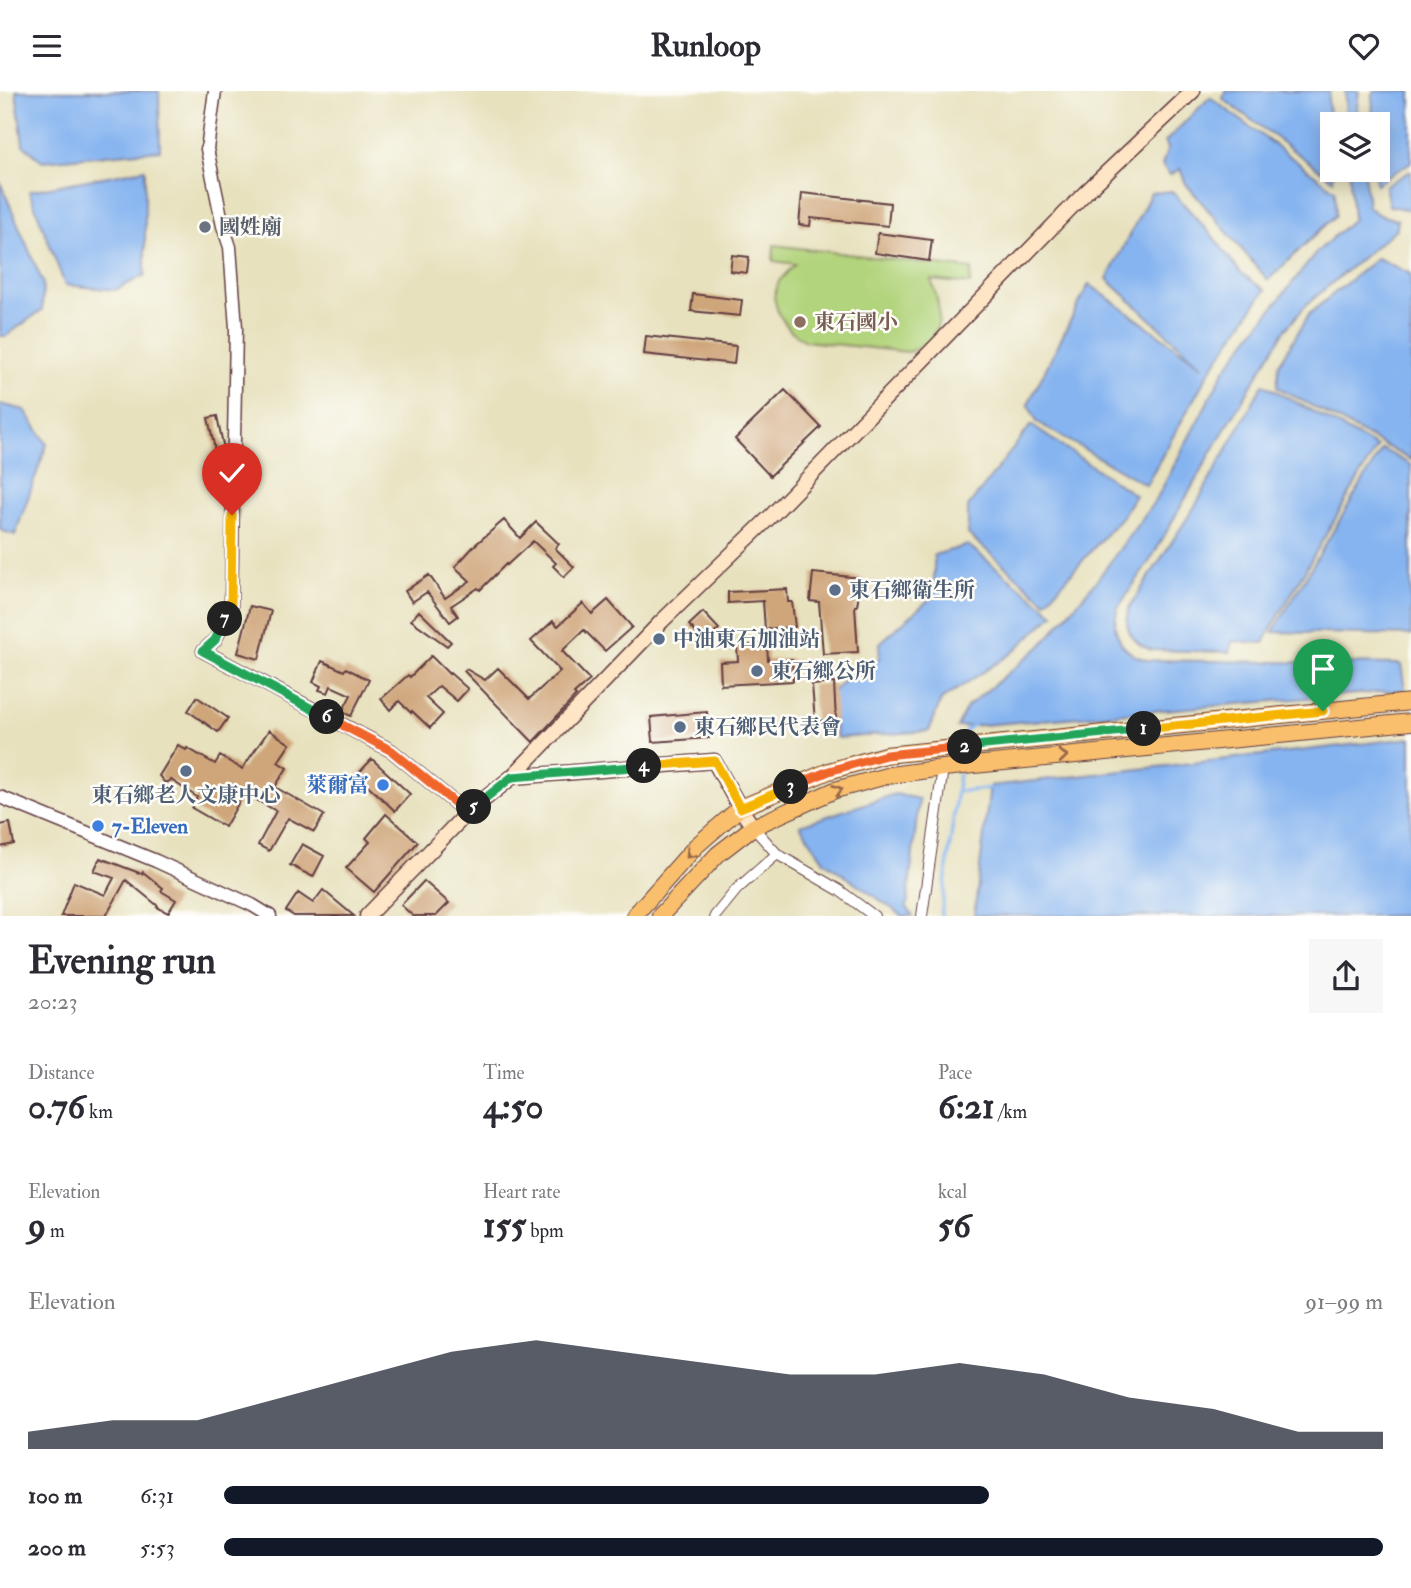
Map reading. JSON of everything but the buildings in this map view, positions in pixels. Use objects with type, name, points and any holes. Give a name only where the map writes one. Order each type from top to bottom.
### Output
[{"type":"main road","points":[[367,916],[467,813],[512,777],[662,621],[773,514],[1086,192],[1193,91]]},
{"type":"main road","points":[[634,916],[696,846],[740,808],[829,771],[886,755],[1411,702]]},
{"type":"main road","points":[[660,916],[718,854],[754,827],[835,790],[890,775],[1411,722]]},
{"type":"main road","points":[[512,777],[715,761],[740,808],[754,827]]},
{"type":"street","points":[[215,91],[207,149],[230,247],[236,328],[231,608],[215,640],[203,651],[392,751],[467,813]]},
{"type":"street","points":[[922,916],[943,768]]},
{"type":"street","points":[[0,797],[156,861],[270,916]]},
{"type":"street","points":[[754,827],[777,854],[839,890],[874,916]]},
{"type":"street","points":[[715,916],[737,889],[777,854]]},
{"type":"green space","points":[[774,245],[972,269],[970,284],[931,280],[938,303],[938,323],[929,340],[908,352],[805,341],[790,330],[778,313],[774,297],[779,281],[795,264],[773,261]]},
{"type":"water","points":[[16,91],[159,91],[160,150],[42,161],[23,145]]},
{"type":"water","points":[[1225,91],[1330,91],[1329,112],[1320,112],[1320,170],[1223,99]]},
{"type":"water","points":[[1345,91],[1359,91],[1358,112],[1346,112]]},
{"type":"water","points":[[1373,91],[1411,91],[1411,162],[1390,175],[1390,112],[1372,112]]},
{"type":"water","points":[[1210,97],[1320,179],[1320,182],[1335,190],[1336,215],[1268,280],[1186,184],[1180,169],[1170,175],[1162,165],[1168,148],[1165,142]]},
{"type":"water","points":[[145,169],[145,275],[116,290],[65,285],[29,191]]},
{"type":"water","points":[[1411,171],[1411,210],[1389,206],[1385,186]]},
{"type":"water","points":[[0,182],[43,283],[42,310],[6,336],[0,336]]},
{"type":"water","points":[[1350,182],[1365,182],[1368,207],[1379,215],[1398,220],[1397,228],[1306,305],[1285,330],[1151,559],[1117,609],[1115,624],[1122,645],[1133,655],[1147,660],[1401,664],[1405,690],[957,727],[967,707],[1041,646],[1097,580],[1157,498],[1224,371],[1317,252],[1353,219]]},
{"type":"water","points":[[1172,191],[1241,273],[1265,290],[1209,372],[1146,485],[1037,422],[1028,404],[1089,284],[1202,366],[1107,279],[1151,193]]},
{"type":"water","points":[[1377,258],[1411,274],[1411,460],[1277,387],[1279,364],[1309,314]]},
{"type":"water","points":[[1263,384],[1377,447],[1264,643],[1232,641],[1230,652],[1152,650],[1145,647],[1134,639],[1128,628],[1129,608],[1197,503]]},
{"type":"water","points":[[0,404],[25,410],[47,444],[15,535],[0,530]]},
{"type":"water","points":[[1031,425],[1135,495],[1123,515],[1046,602],[968,534],[968,507]]},
{"type":"water","points":[[1382,449],[1411,465],[1411,635],[1273,632]]},
{"type":"water","points":[[968,545],[1054,614],[1012,653],[941,700],[929,731],[837,738],[828,697],[861,662],[879,659],[880,643],[934,595],[934,555]]},
{"type":"water","points":[[1411,738],[1411,916],[974,916],[990,786]]},
{"type":"water","points":[[895,794],[919,799],[907,907],[913,916],[903,916],[824,861],[800,825]]},
{"type":"waterway","points":[[963,740],[965,731],[975,723]]},
{"type":"waterway","points":[[941,916],[959,773]]},
{"type":"waterway","points":[[956,792],[995,788]]},
{"type":"place","name":"國姓廟","points":[[205,227]]},
{"type":"place","name":"東石國小","points":[[800,322]]},
{"type":"place","name":"東石鄉衛生所","points":[[835,590]]},
{"type":"place","name":"中油東石加油站","points":[[659,639]]},
{"type":"place","name":"東石鄉公所","points":[[757,671]]},
{"type":"place","name":"東石鄉民代表會","points":[[680,727]]},
{"type":"place","name":"東石鄉老人文康中心","points":[[186,771]]},
{"type":"place","name":"萊爾富","points":[[383,785]]},
{"type":"place","name":"7-Eleven","points":[[98,826]]},
{"type":"route","points":[[232,515],[231,608],[215,640],[203,651],[392,751],[467,813],[512,777],[715,761],[740,808],[829,771],[886,755],[1323,711]]}]
